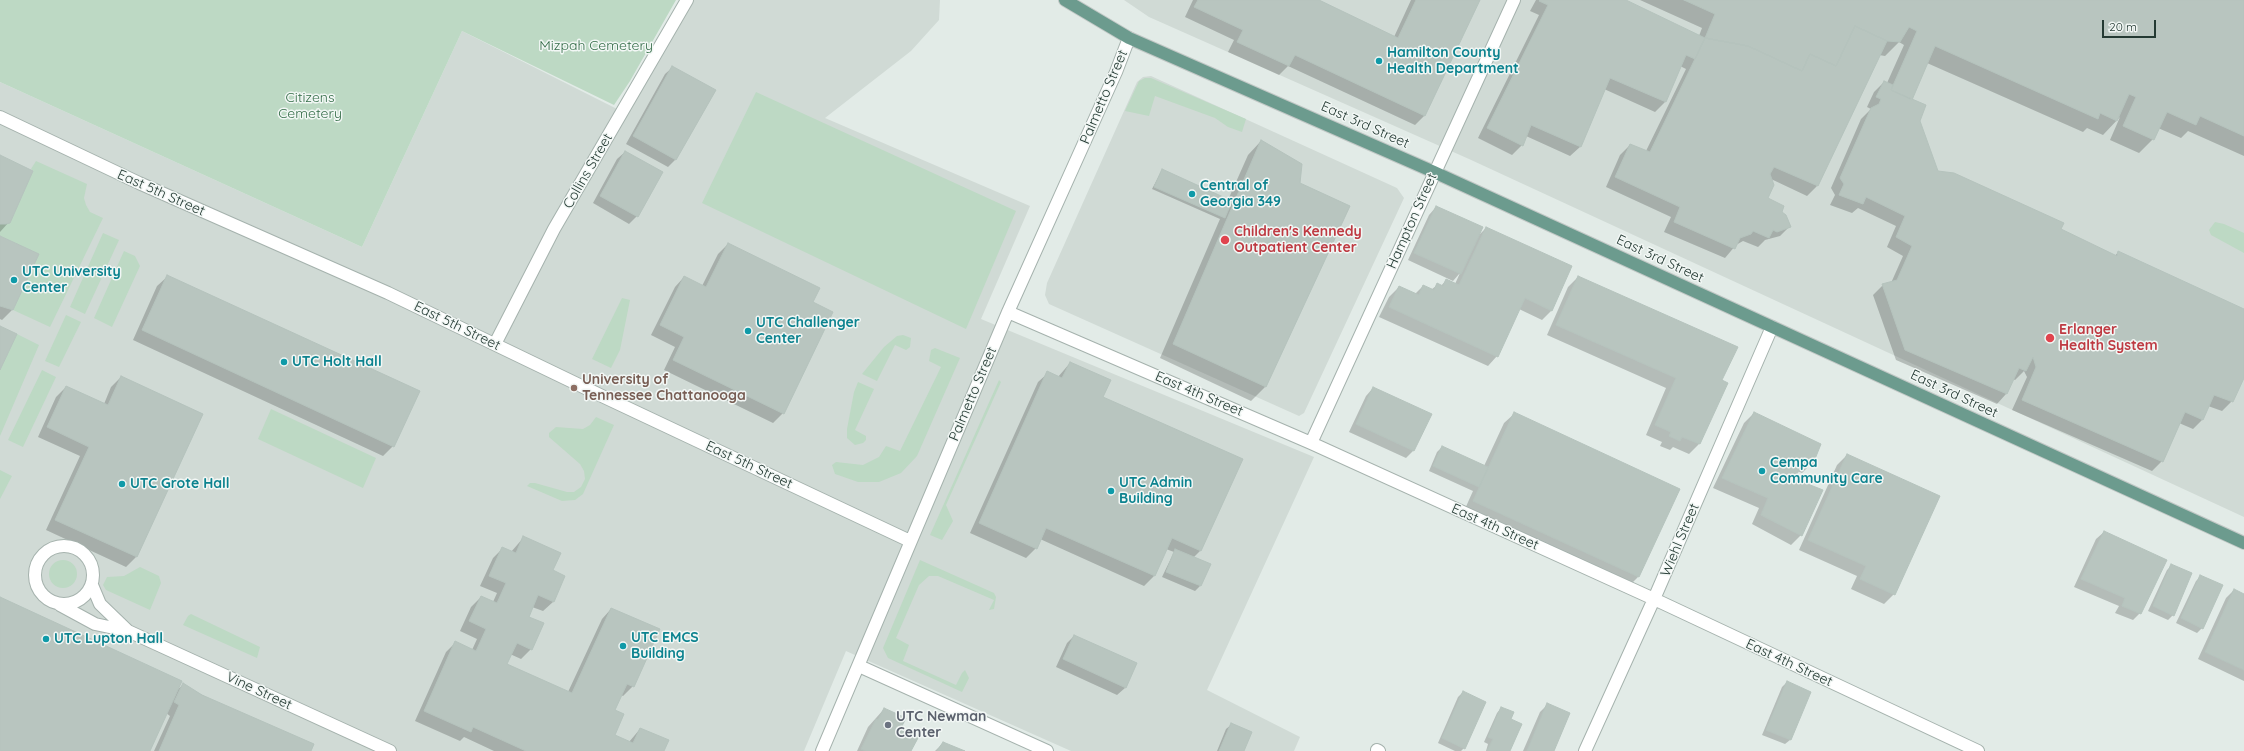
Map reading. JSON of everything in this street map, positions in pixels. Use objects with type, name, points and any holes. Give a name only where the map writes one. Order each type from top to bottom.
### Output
[{"type":"main road","name":"East 3rd Street","points":[[1065,0],[1129,38],[1434,172],[2244,543]]},
{"type":"street","name":"Collins Street","points":[[495,344],[554,229],[687,0]]},
{"type":"street","name":"Hampton Street","points":[[1311,443],[1514,0]]},
{"type":"street","name":"Palmetto Street","points":[[822,751],[1008,312],[1116,72],[1129,38]]},
{"type":"street","name":"East 5th Street","points":[[0,117],[139,184],[369,284],[910,541]]},
{"type":"street","name":"East 4th Street","points":[[1008,312],[1311,443],[1654,599],[1978,751]]},
{"type":"street","name":"Wiehl Street","points":[[1585,751],[1654,599],[1772,326]]},
{"type":"street","name":"Vine Street","points":[[128,631],[100,604],[92,584],[90,562],[78,548],[64,546],[48,552],[40,558],[35,567],[35,577],[38,587],[44,595],[54,602],[96,624],[128,631],[390,751]]},
{"type":"street","points":[[54,602],[69,605],[78,602],[90,592],[92,584]]},
{"type":"street","points":[[859,666],[1047,751]]},
{"type":"shaded area","name":"University of Tennessee Chattanooga","points":[[687,0],[940,0],[939,20],[911,51],[825,118],[1030,206],[981,319],[1314,457],[1207,690],[1300,737],[1294,751],[1071,751],[846,651],[804,751],[0,751],[0,82],[362,247],[462,31],[623,112]]},
{"type":"shaded area","name":"Erlanger Health System","points":[[1124,0],[2244,0],[2244,517],[1469,159],[1149,17]]},
{"type":"shaded area","name":"Children's Kennedy Outpatient Center","points":[[1151,76],[1397,188],[1404,198],[1304,413],[1299,416],[1049,304],[1045,295],[1047,283],[1137,82],[1143,77]]},
{"type":"green space","name":"Citizens Cemetery","points":[[0,0],[676,0],[630,81],[614,105],[462,31],[362,247],[0,82]]},
{"type":"green space","points":[[1145,78],[1151,78],[1246,119],[1242,132],[1228,127],[1215,118],[1155,96],[1149,116],[1125,111],[1139,81]]},
{"type":"green space","points":[[756,92],[1016,211],[966,329],[702,203]]},
{"type":"green space","points":[[36,161],[87,184],[84,198],[86,205],[90,212],[103,218],[50,327],[13,310],[39,254],[0,236],[0,224],[10,223],[33,171],[31,169]]},
{"type":"green space","points":[[2215,222],[2224,224],[2244,233],[2244,253],[2211,235],[2209,230]]},
{"type":"green space","points":[[103,233],[119,240],[85,314],[70,307]]},
{"type":"green space","points":[[124,251],[135,256],[140,266],[112,327],[94,318]]},
{"type":"green space","points":[[622,298],[630,300],[620,350],[611,368],[592,359]]},
{"type":"green space","points":[[66,315],[81,322],[59,367],[45,361]]},
{"type":"green space","points":[[17,334],[39,345],[0,436],[0,370]]},
{"type":"green space","points":[[903,335],[911,338],[910,347],[906,350],[895,345],[877,381],[862,374],[884,347],[897,336]]},
{"type":"green space","points":[[935,348],[960,358],[917,456],[901,473],[879,482],[858,482],[835,474],[832,465],[836,462],[863,465],[879,457],[886,446],[900,451],[941,367],[929,361],[931,350]]},
{"type":"green space","points":[[42,370],[56,377],[23,447],[8,440]]},
{"type":"green space","points":[[999,380],[1001,382],[946,505],[953,521],[942,540],[930,535]]},
{"type":"green space","points":[[858,382],[874,389],[855,430],[866,436],[866,440],[863,443],[855,445],[847,438],[847,429],[854,392]]},
{"type":"green space","points":[[271,409],[376,458],[363,488],[258,439]]},
{"type":"green space","points":[[596,417],[614,425],[583,494],[575,500],[562,501],[527,486],[530,483],[535,483],[567,492],[574,492],[581,487],[585,479],[584,471],[580,464],[549,437],[549,433],[556,427],[583,429],[590,425]]},
{"type":"green space","points":[[0,470],[12,476],[0,499]]},
{"type":"green space","points":[[63,560],[73,564],[77,574],[73,584],[63,588],[53,584],[49,574],[53,564]]},
{"type":"green space","points":[[920,560],[994,593],[996,597],[994,609],[989,610],[994,600],[938,576],[929,576],[919,585],[896,638],[909,645],[903,661],[956,685],[965,670],[969,678],[962,692],[888,658],[883,648]]},
{"type":"green space","points":[[140,567],[159,576],[161,583],[150,610],[106,590],[103,585],[107,577],[124,576]]},
{"type":"green space","points":[[191,614],[260,647],[257,658],[183,625],[188,616]]},
{"type":"building","name":"Hamilton County Health Department","points":[[1198,0],[1319,0],[1398,38],[1416,0],[1480,0],[1425,116],[1295,55],[1289,66],[1237,42],[1243,30],[1194,7]]},
{"type":"building","points":[[1626,0],[1705,38],[1695,59],[1686,55],[1666,102],[1610,78],[1581,147],[1531,125],[1523,146],[1487,128],[1548,5],[1539,1]]},
{"type":"building","points":[[1684,0],[2244,0],[2244,136],[2200,116],[2196,125],[2167,112],[2154,140],[2123,126],[2136,97],[2129,94],[2117,121],[2100,113],[2098,119],[1935,46],[1912,100],[1891,90],[1917,31],[1909,27],[1900,42],[1887,41],[1855,26],[1836,66],[1810,54],[1802,71],[1748,46],[1705,38],[1715,14]]},
{"type":"building","points":[[1855,26],[1887,41],[1818,186],[1774,167],[1770,174],[1774,185],[1768,198],[1784,206],[1782,212],[1786,215],[1791,227],[1777,232],[1773,230],[1769,238],[1753,231],[1751,234],[1740,238],[1735,249],[1674,222],[1680,207],[1615,177],[1630,144],[1650,152],[1705,38],[1748,46],[1802,71],[1810,54],[1836,66]]},
{"type":"building","points":[[672,66],[716,90],[676,160],[633,136]]},
{"type":"building","points":[[1884,81],[1893,85],[1891,90],[1926,105],[1920,121],[1938,171],[1954,173],[2064,223],[2061,229],[2117,256],[2118,251],[2244,309],[2244,378],[2233,402],[2214,395],[2203,420],[2185,412],[2163,462],[2022,400],[2036,367],[2033,357],[2026,371],[2019,368],[2007,394],[1905,350],[1882,284],[1897,280],[1912,246],[1896,237],[1905,216],[1866,197],[1863,204],[1839,195],[1844,184],[1840,178],[1871,108],[1879,104],[1881,99],[1876,97]]},
{"type":"building","points":[[1261,140],[1302,164],[1300,183],[1350,206],[1266,387],[1173,344]]},
{"type":"building","points":[[625,151],[663,172],[638,217],[600,196]]},
{"type":"building","points":[[0,155],[33,171],[10,223],[6,224],[0,224]]},
{"type":"building","points":[[1162,169],[1232,201],[1225,218],[1154,187]]},
{"type":"building","points":[[1436,206],[1483,227],[1461,274],[1414,253]]},
{"type":"building","points":[[1486,227],[1572,266],[1552,311],[1525,298],[1498,357],[1389,307],[1399,286],[1419,295],[1423,285],[1434,290],[1437,283],[1443,286],[1446,279],[1459,285]]},
{"type":"building","name":"UTC University Center","points":[[0,236],[39,254],[13,310],[0,306]]},
{"type":"building","name":"UTC Challenger Center","points":[[728,243],[820,288],[813,302],[833,312],[784,414],[673,360],[684,337],[660,325],[684,276],[706,287]]},
{"type":"building","name":"UTC Holt Hall","points":[[167,275],[420,391],[394,447],[142,330]]},
{"type":"building","points":[[1578,276],[1738,347],[1722,380],[1728,383],[1700,444],[1682,437],[1680,441],[1669,436],[1671,432],[1655,425],[1676,378],[1556,325]]},
{"type":"building","name":"UTC University Center","points":[[0,326],[17,334],[0,370]]},
{"type":"building","name":"UTC Admin Building","points":[[1070,362],[1111,380],[1103,397],[1243,459],[1201,551],[1172,538],[1155,576],[1046,528],[1037,549],[979,523],[1047,371],[1062,378]]},
{"type":"building","name":"UTC Grote Hall","points":[[121,376],[203,414],[137,557],[55,520],[89,447],[47,427],[66,386],[108,405]]},
{"type":"building","points":[[1373,387],[1432,414],[1414,451],[1356,424]]},
{"type":"building","points":[[1514,412],[1680,489],[1639,577],[1473,501]]},
{"type":"building","name":"Cempa Community Care","points":[[1754,412],[1821,444],[1813,464],[1803,460],[1795,479],[1823,490],[1802,536],[1761,515],[1768,498],[1722,478]]},
{"type":"building","points":[[1442,446],[1488,467],[1479,487],[1433,466]]},
{"type":"building","points":[[1847,454],[1940,496],[1895,595],[1860,579],[1866,566],[1808,540]]},
{"type":"building","points":[[2104,531],[2167,560],[2141,614],[2122,606],[2125,598],[2081,579]]},
{"type":"building","name":"UTC EMCS Building","points":[[523,536],[561,553],[553,570],[565,576],[554,602],[538,595],[529,617],[544,623],[532,650],[517,643],[507,664],[572,693],[611,608],[660,629],[634,687],[627,684],[615,710],[624,714],[615,735],[633,743],[640,728],[669,740],[664,751],[526,751],[473,727],[471,732],[424,711],[455,641],[476,651],[486,629],[469,621],[481,596],[497,603],[506,583],[489,576],[502,547],[516,553]]},
{"type":"building","points":[[1175,549],[1211,564],[1201,586],[1166,572]]},
{"type":"building","points":[[2171,564],[2192,573],[2174,616],[2153,606]]},
{"type":"building","points":[[2200,575],[2223,585],[2203,629],[2181,618]]},
{"type":"building","points":[[2234,589],[2244,594],[2244,670],[2205,652]]},
{"type":"building","name":"UTC Lupton Hall","points":[[0,597],[182,681],[150,751],[0,751]]},
{"type":"building","points":[[1074,635],[1137,663],[1126,688],[1063,659]]},
{"type":"building","points":[[1787,681],[1811,692],[1791,740],[1766,730]]},
{"type":"building","points":[[183,683],[202,695],[314,744],[311,751],[159,751],[179,705],[174,702]]},
{"type":"building","points":[[1463,691],[1486,702],[1465,749],[1442,738]]},
{"type":"building","points":[[1547,703],[1570,713],[1554,751],[1527,751]]},
{"type":"building","points":[[1501,707],[1514,712],[1511,719],[1522,724],[1510,751],[1487,751],[1493,739],[1488,737]]},
{"type":"building","name":"UTC Newman Center","points":[[884,708],[906,718],[900,730],[918,738],[911,751],[866,751],[861,749],[876,719],[878,720]]},
{"type":"building","points":[[1231,723],[1252,732],[1244,751],[1219,751]]},
{"type":"building","points":[[943,742],[965,751],[937,751]]},
{"type":"place","name":"Hamilton County Health Department","points":[[1379,61]]},
{"type":"place","name":"Central of Georgia 349","points":[[1192,194]]},
{"type":"place","name":"Children's Kennedy Outpatient Center","points":[[1225,240]]},
{"type":"place","name":"UTC University Center","points":[[14,280]]},
{"type":"place","name":"UTC Challenger Center","points":[[748,331]]},
{"type":"place","name":"Erlanger Health System","points":[[2050,338]]},
{"type":"place","name":"UTC Holt Hall","points":[[284,362]]},
{"type":"place","name":"University of Tennessee Chattanooga","points":[[574,388]]},
{"type":"place","name":"Cempa Community Care","points":[[1762,471]]},
{"type":"place","name":"UTC Grote Hall","points":[[122,484]]},
{"type":"place","name":"UTC Admin Building","points":[[1111,491]]},
{"type":"place","name":"UTC Lupton Hall","points":[[46,639]]},
{"type":"place","name":"UTC EMCS Building","points":[[623,646]]},
{"type":"place","name":"UTC Newman Center","points":[[888,725]]},
{"type":"park label","name":"Mizpah Cemetery","points":[[596,46]]}]
